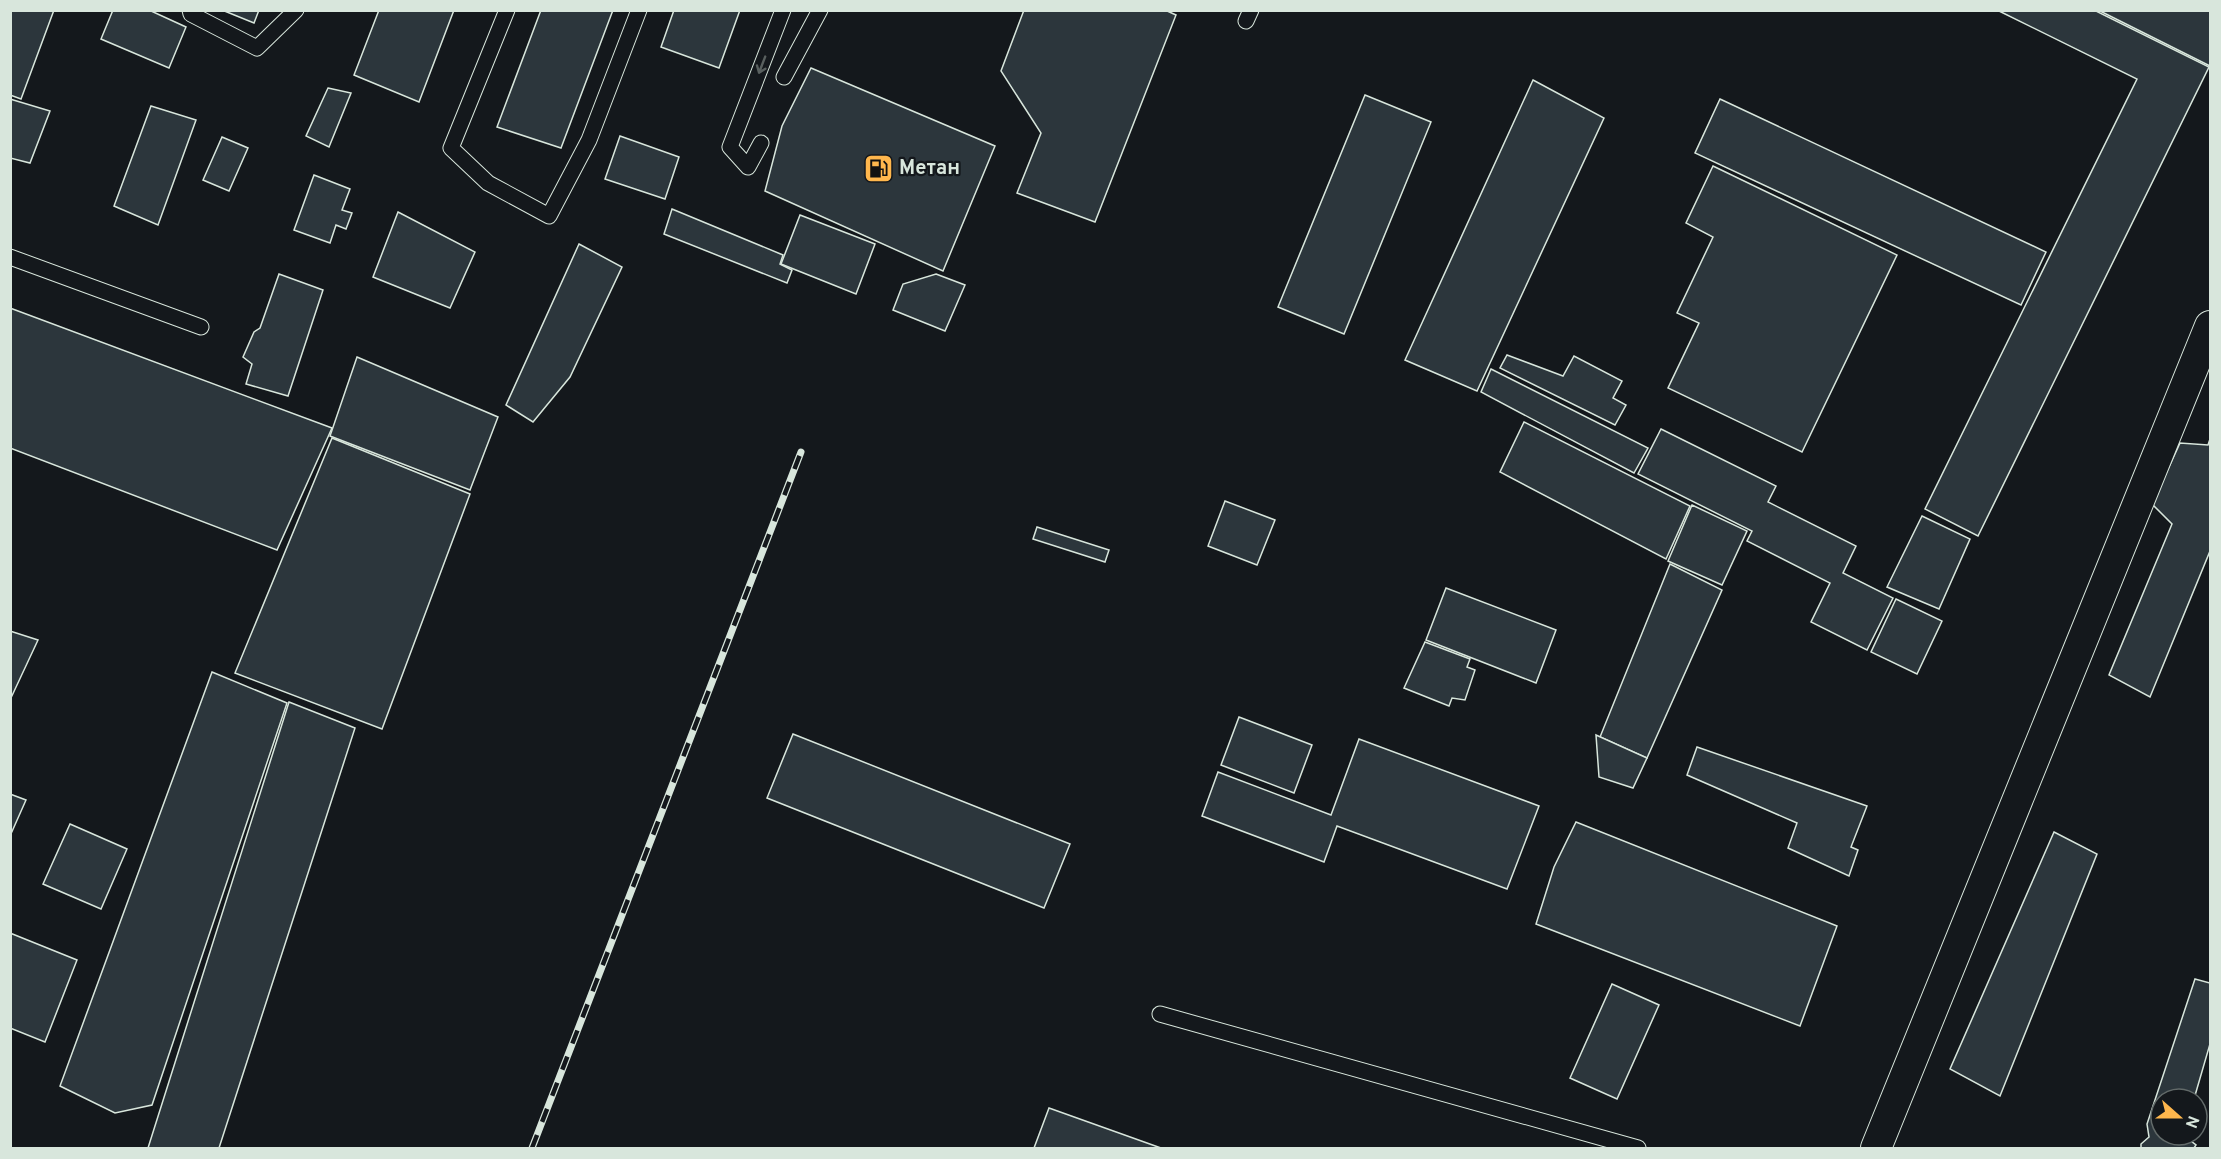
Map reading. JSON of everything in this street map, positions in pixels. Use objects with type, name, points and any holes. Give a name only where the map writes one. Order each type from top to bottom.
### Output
[{"type":"street","points":[[1876,1149],[2211,326]]},
{"type":"lane","points":[[190,10],[191,14],[256,48],[296,10]]},
{"type":"lane","points":[[507,10],[450,148],[488,183],[549,216],[590,140],[639,10]]},
{"type":"lane","points":[[761,143],[748,167],[730,147],[783,10]]},
{"type":"lane","points":[[784,77],[820,10]]},
{"type":"lane","points":[[10,257],[201,327]]},
{"type":"lane","points":[[1160,1014],[1638,1149]]},
{"type":"building","points":[[10,10],[54,10],[21,99],[10,95]]},
{"type":"building","points":[[113,10],[149,10],[186,27],[169,68],[101,39]]},
{"type":"building","points":[[222,10],[259,10],[254,23]]},
{"type":"building","points":[[379,10],[454,10],[419,102],[354,75]]},
{"type":"building","points":[[541,10],[613,10],[561,148],[497,127]]},
{"type":"building","points":[[674,10],[740,10],[719,68],[661,47]]},
{"type":"building","points":[[1024,10],[1165,10],[1176,15],[1095,222],[1017,193],[1041,133],[1001,71]]},
{"type":"building","points":[[1997,10],[2094,10],[2209,67],[1978,536],[1925,509],[2137,79]]},
{"type":"building","points":[[2098,10],[2210,10],[2210,66]]},
{"type":"building","name":"Метан","points":[[811,68],[995,146],[943,271],[765,191],[782,126]]},
{"type":"building","points":[[1533,80],[1604,118],[1477,391],[1405,360]]},
{"type":"building","points":[[328,88],[351,93],[329,147],[306,136]]},
{"type":"building","points":[[1365,95],[1431,122],[1344,334],[1278,307]]},
{"type":"building","points":[[10,99],[50,111],[30,163],[10,158]]},
{"type":"building","points":[[1720,99],[2046,252],[2021,305],[1695,153]]},
{"type":"building","points":[[151,106],[196,120],[158,225],[114,206]]},
{"type":"building","points":[[620,136],[679,157],[665,199],[605,179]]},
{"type":"building","points":[[222,137],[248,148],[229,191],[203,180]]},
{"type":"building","points":[[1713,166],[1897,255],[1802,452],[1668,388],[1699,323],[1677,313],[1713,237],[1686,223]]},
{"type":"building","points":[[314,175],[350,189],[342,210],[352,213],[346,229],[336,225],[330,243],[294,230]]},
{"type":"building","points":[[672,209],[783,255],[780,264],[792,270],[787,283],[664,234]]},
{"type":"building","points":[[398,212],[475,252],[450,308],[373,277]]},
{"type":"building","points":[[800,215],[875,244],[856,294],[781,264]]},
{"type":"building","points":[[579,244],[622,267],[570,377],[533,422],[506,405]]},
{"type":"building","points":[[279,274],[323,290],[288,396],[246,384],[252,364],[243,357],[254,332],[260,328]]},
{"type":"building","points":[[936,274],[965,285],[945,331],[893,310],[903,284]]},
{"type":"building","points":[[10,308],[332,428],[277,550],[10,448]]},
{"type":"building","points":[[1507,355],[1563,376],[1574,356],[1622,381],[1613,398],[1626,405],[1615,425],[1500,368]]},
{"type":"building","points":[[357,357],[498,417],[470,490],[330,436]]},
{"type":"building","points":[[1491,369],[1648,448],[1634,473],[1481,392]]},
{"type":"building","points":[[1524,422],[1690,506],[1666,559],[1500,472]]},
{"type":"building","points":[[1661,429],[1776,486],[1768,502],[1856,546],[1843,573],[1893,598],[1867,650],[1811,622],[1830,583],[1747,541],[1752,531],[1638,474]]},
{"type":"building","points":[[332,438],[470,494],[382,729],[235,673]]},
{"type":"building","points":[[2210,439],[2210,551],[2150,697],[2109,675],[2172,524],[2152,504],[2180,443],[2208,445]]},
{"type":"building","points":[[1225,501],[1275,520],[1257,565],[1208,546]]},
{"type":"building","points":[[1692,505],[1747,531],[1722,585],[1668,561]]},
{"type":"building","points":[[1922,516],[1970,539],[1939,609],[1887,587]]},
{"type":"building","points":[[1037,527],[1109,550],[1105,562],[1033,539]]},
{"type":"building","points":[[1670,564],[1722,590],[1647,758],[1600,737]]},
{"type":"building","points":[[1446,588],[1556,630],[1536,683],[1426,640]]},
{"type":"building","points":[[1896,599],[1942,621],[1917,674],[1871,652]]},
{"type":"building","points":[[10,631],[38,640],[10,700]]},
{"type":"building","points":[[1425,642],[1470,659],[1467,667],[1475,670],[1465,700],[1452,698],[1449,706],[1404,688]]},
{"type":"building","points":[[212,672],[287,703],[152,1105],[115,1113],[60,1086]]},
{"type":"building","points":[[289,702],[355,728],[219,1148],[148,1148]]},
{"type":"building","points":[[1239,717],[1312,745],[1294,793],[1221,765]]},
{"type":"building","points":[[793,734],[1070,844],[1044,908],[767,798]]},
{"type":"building","points":[[1596,735],[1647,758],[1633,788],[1599,777]]},
{"type":"building","points":[[1359,739],[1539,806],[1507,889],[1337,826],[1324,862],[1202,816],[1218,772],[1331,815]]},
{"type":"building","points":[[1697,747],[1867,806],[1851,847],[1858,850],[1849,876],[1788,848],[1797,823],[1687,775]]},
{"type":"building","points":[[10,794],[26,800],[10,836]]},
{"type":"building","points":[[1576,822],[1837,926],[1800,1026],[1536,924],[1554,867]]},
{"type":"building","points":[[70,824],[127,849],[101,909],[43,884]]},
{"type":"building","points":[[2054,832],[2097,854],[2000,1096],[1950,1069]]},
{"type":"building","points":[[10,933],[77,960],[45,1042],[10,1028]]},
{"type":"building","points":[[2195,979],[2210,983],[2210,1044],[2197,1087],[2159,1087]]},
{"type":"building","points":[[1612,984],[1659,1005],[1617,1099],[1570,1078]]},
{"type":"building","points":[[1049,1108],[1161,1148],[1034,1148]]},
{"type":"building","points":[[2149,1137],[2149,1147],[2195,1147],[2141,1148],[2141,1144]]},
{"type":"railway","points":[[532,1148],[801,452]]},
{"type":"place","name":"Метан","points":[[878,169]]}]
